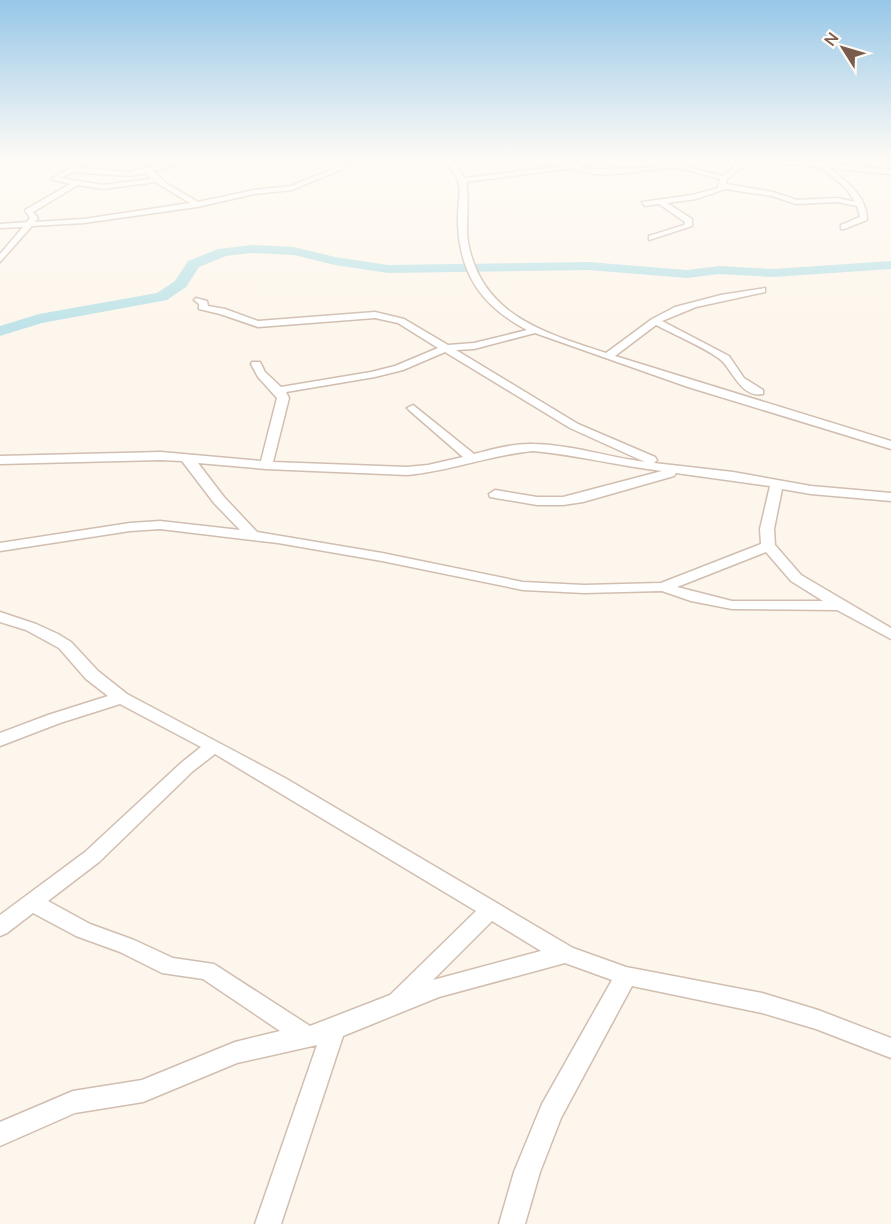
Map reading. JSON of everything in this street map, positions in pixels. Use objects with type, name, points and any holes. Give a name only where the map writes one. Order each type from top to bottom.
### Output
[{"type":"street","points":[[0,259],[34,218],[28,214]]},
{"type":"street","points":[[0,226],[84,221],[133,214]]},
{"type":"street","points":[[463,214],[467,257],[480,288],[497,308],[537,330],[607,357],[732,398],[891,445]]},
{"type":"street","points":[[652,238],[688,226],[689,221],[679,214]]},
{"type":"street","points":[[844,227],[864,218],[861,214]]},
{"type":"street","points":[[607,357],[635,339],[656,321],[702,303],[762,290]]},
{"type":"street","points":[[199,300],[204,303],[202,307],[211,311],[224,311],[258,324],[344,316],[385,316],[401,321],[574,426],[670,469]]},
{"type":"street","points":[[656,321],[725,358],[740,380],[759,392]]},
{"type":"street","points":[[280,390],[381,373],[411,364],[447,348],[474,346],[537,330]]},
{"type":"street","points":[[256,364],[263,379],[280,390],[283,398],[283,407],[266,465]]},
{"type":"street","points":[[413,408],[471,457]]},
{"type":"street","points":[[0,460],[120,456],[184,457],[266,465],[407,471],[428,469],[504,450],[533,447],[571,451],[624,463],[777,483],[811,490],[891,496]]},
{"type":"street","points":[[184,457],[219,500],[252,535]]},
{"type":"street","points":[[495,494],[537,501],[578,499],[643,478],[685,470]]},
{"type":"street","points":[[777,483],[767,529],[768,546],[796,578],[891,634]]},
{"type":"street","points":[[0,547],[141,526],[201,528],[382,557],[523,586],[584,589],[663,587],[768,546]]},
{"type":"street","points":[[663,587],[696,598],[732,605],[840,606]]},
{"type":"street","points":[[0,617],[31,627],[65,645],[92,675],[121,698],[214,746],[565,954],[626,976],[762,1003],[818,1020],[891,1048]]},
{"type":"street","points":[[0,740],[54,719],[121,698]]},
{"type":"street","points":[[0,927],[92,857],[180,773],[214,746]]},
{"type":"street","points":[[33,903],[83,930],[128,946],[170,967],[206,970],[308,1037]]},
{"type":"street","points":[[395,1003],[490,909]]},
{"type":"street","points":[[0,1134],[73,1102],[143,1091],[235,1053],[333,1030],[395,1003],[465,979],[565,954]]},
{"type":"street","points":[[512,1224],[527,1172],[551,1112],[626,976]]},
{"type":"street","points":[[268,1224],[288,1170],[333,1030]]},
{"type":"waterway","points":[[0,331],[39,319],[161,297],[181,284],[193,264],[223,252],[252,249],[294,251],[335,261],[388,269],[588,266],[687,274],[719,270],[773,273],[891,265]]}]
